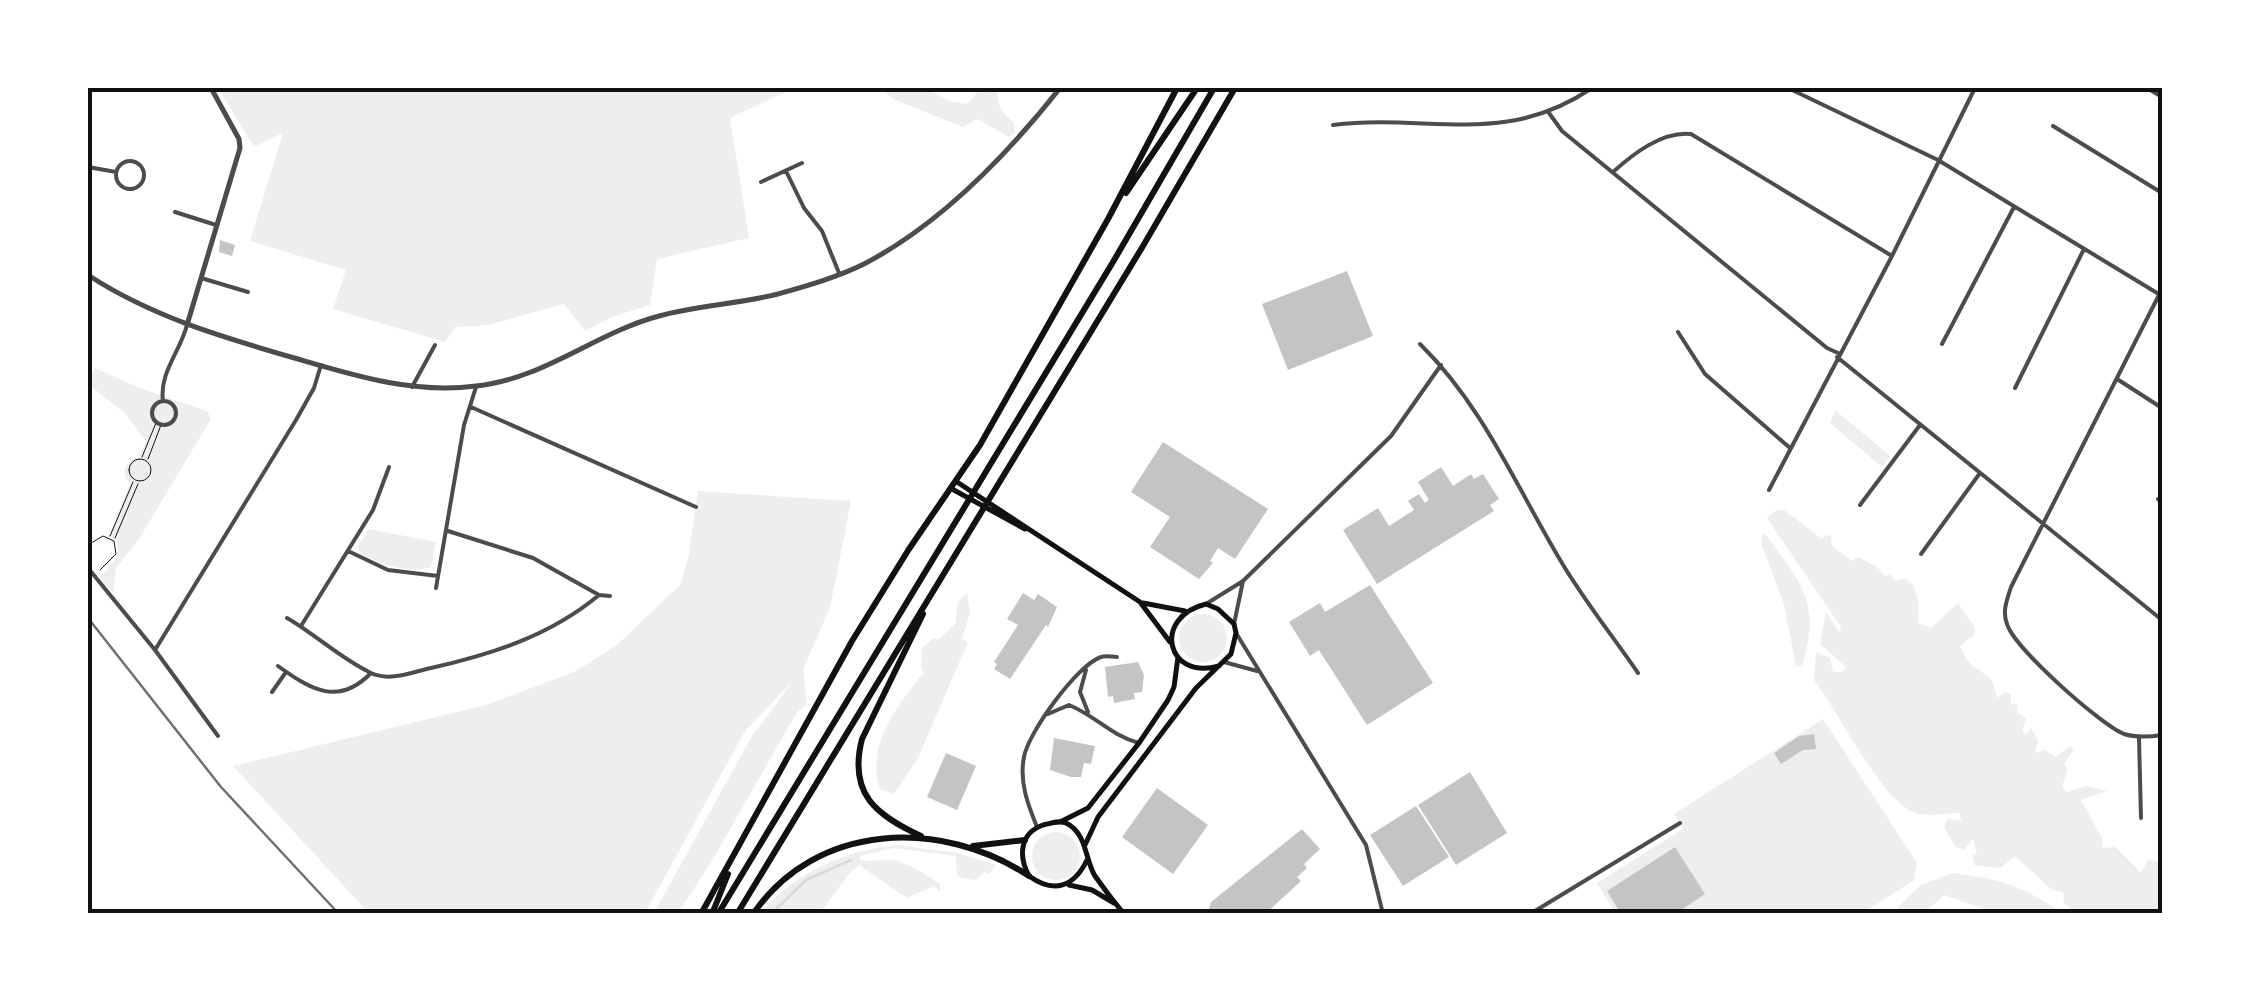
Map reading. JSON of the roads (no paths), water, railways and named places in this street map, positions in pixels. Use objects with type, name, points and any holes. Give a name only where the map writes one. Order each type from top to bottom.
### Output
[{"type":"highway","points":[[701,914],[852,641],[909,549],[955,486],[1178,88]]},
{"type":"highway","points":[[1108,219],[1197,88]]},
{"type":"highway","points":[[715,914],[1122,247],[1214,88]]},
{"type":"highway","points":[[737,914],[1235,88]]},
{"type":"highway","points":[[922,837],[875,808],[860,782],[858,761],[862,739],[934,589]]},
{"type":"highway","points":[[753,914],[780,882],[823,853],[875,838],[922,837],[971,846],[1025,840]]},
{"type":"highway","points":[[971,846],[1029,876]]},
{"type":"highway","points":[[715,914],[736,855]]},
{"type":"main road","points":[[955,486],[1140,602],[1178,658],[1192,668],[1204,670],[1222,664]]},
{"type":"main road","points":[[1140,602],[1186,611]]},
{"type":"main road","points":[[1084,845],[1098,817],[1202,682],[1231,654],[1234,624],[1206,604],[1186,611],[1176,621],[1172,645]]},
{"type":"main road","points":[[1116,904],[1092,890],[1066,884],[1048,887],[1029,876],[1022,859],[1025,840],[1037,827],[1088,808],[1168,700],[1178,658]]},
{"type":"main road","points":[[1059,822],[1077,832],[1087,860],[1124,914]]},
{"type":"main road","points":[[1066,884],[1079,874],[1087,860]]},
{"type":"street","points":[[163,401],[162,380],[178,352],[240,148],[239,139],[211,88]]},
{"type":"street","points":[[88,276],[120,297],[187,324],[321,366],[412,387],[476,386],[535,372],[620,329],[656,317],[776,294],[864,264],[974,182],[1060,88]]},
{"type":"street","points":[[1333,125],[1487,125],[1549,113],[1592,88]]},
{"type":"street","points":[[1788,88],[1938,160],[2162,294],[2006,602],[2007,625],[2027,653],[2098,718],[2139,738],[2162,734]]},
{"type":"street","points":[[1769,490],[1892,256],[1974,88]]},
{"type":"street","points":[[2147,88],[2162,97]]},
{"type":"street","points":[[1549,113],[1562,130],[2162,620]]},
{"type":"street","points":[[2053,126],[2162,193]]},
{"type":"street","points":[[1613,172],[1641,150],[1675,134],[1691,134],[1892,256]]},
{"type":"street","points":[[135,161],[142,166],[145,176],[139,186],[128,190],[118,184],[116,172],[124,162],[135,161]]},
{"type":"street","points":[[761,182],[802,163]]},
{"type":"street","points":[[88,167],[116,172]]},
{"type":"street","points":[[786,171],[804,208],[822,230],[840,274]]},
{"type":"street","points":[[1942,344],[2015,206]]},
{"type":"street","points":[[176,212],[216,225]]},
{"type":"street","points":[[2016,388],[2084,249]]},
{"type":"street","points":[[200,278],[248,292]]},
{"type":"street","points":[[1678,332],[1705,374],[1790,448]]},
{"type":"street","points":[[1420,344],[1476,410],[1560,559],[1638,674]]},
{"type":"street","points":[[412,387],[435,345]]},
{"type":"street","points":[[1206,604],[1243,582],[1391,436],[1441,365]]},
{"type":"street","points":[[155,650],[296,420],[321,366]]},
{"type":"street","points":[[2118,378],[2162,408]]},
{"type":"street","points":[[436,588],[464,426],[476,386]]},
{"type":"street","points":[[163,401],[172,405],[176,415],[170,424],[159,424],[153,408],[163,401]]},
{"type":"street","points":[[471,407],[696,507]]},
{"type":"street","points":[[1860,505],[1920,426]]},
{"type":"street","points":[[301,626],[373,510],[390,467]]},
{"type":"street","points":[[1922,554],[1980,474]]},
{"type":"street","points":[[447,531],[532,558],[599,595],[610,596]]},
{"type":"street","points":[[348,550],[388,570],[438,576]]},
{"type":"street","points":[[88,568],[218,736]]},
{"type":"street","points":[[1234,624],[1243,582]]},
{"type":"street","points":[[286,618],[371,674],[392,677],[483,655],[545,632],[599,595]]},
{"type":"street","points":[[1236,634],[1366,845],[1383,914]]},
{"type":"street","points":[[1037,827],[1024,789],[1023,770],[1030,736],[1086,670],[1101,657],[1117,656]]},
{"type":"street","points":[[1222,664],[1257,670]]},
{"type":"street","points":[[278,666],[328,694],[356,686],[371,674]]},
{"type":"street","points":[[1086,670],[1080,692],[1091,715]]},
{"type":"street","points":[[272,692],[286,672]]},
{"type":"street","points":[[1044,716],[1069,705],[1091,715],[1118,737],[1139,743]]},
{"type":"street","points":[[2139,738],[2140,818]]},
{"type":"street","points":[[1530,914],[1680,824]]},
{"type":"waterway","points":[[771,914],[806,880],[851,860]]},
{"type":"railway","points":[[88,618],[221,787],[339,914]]}]
